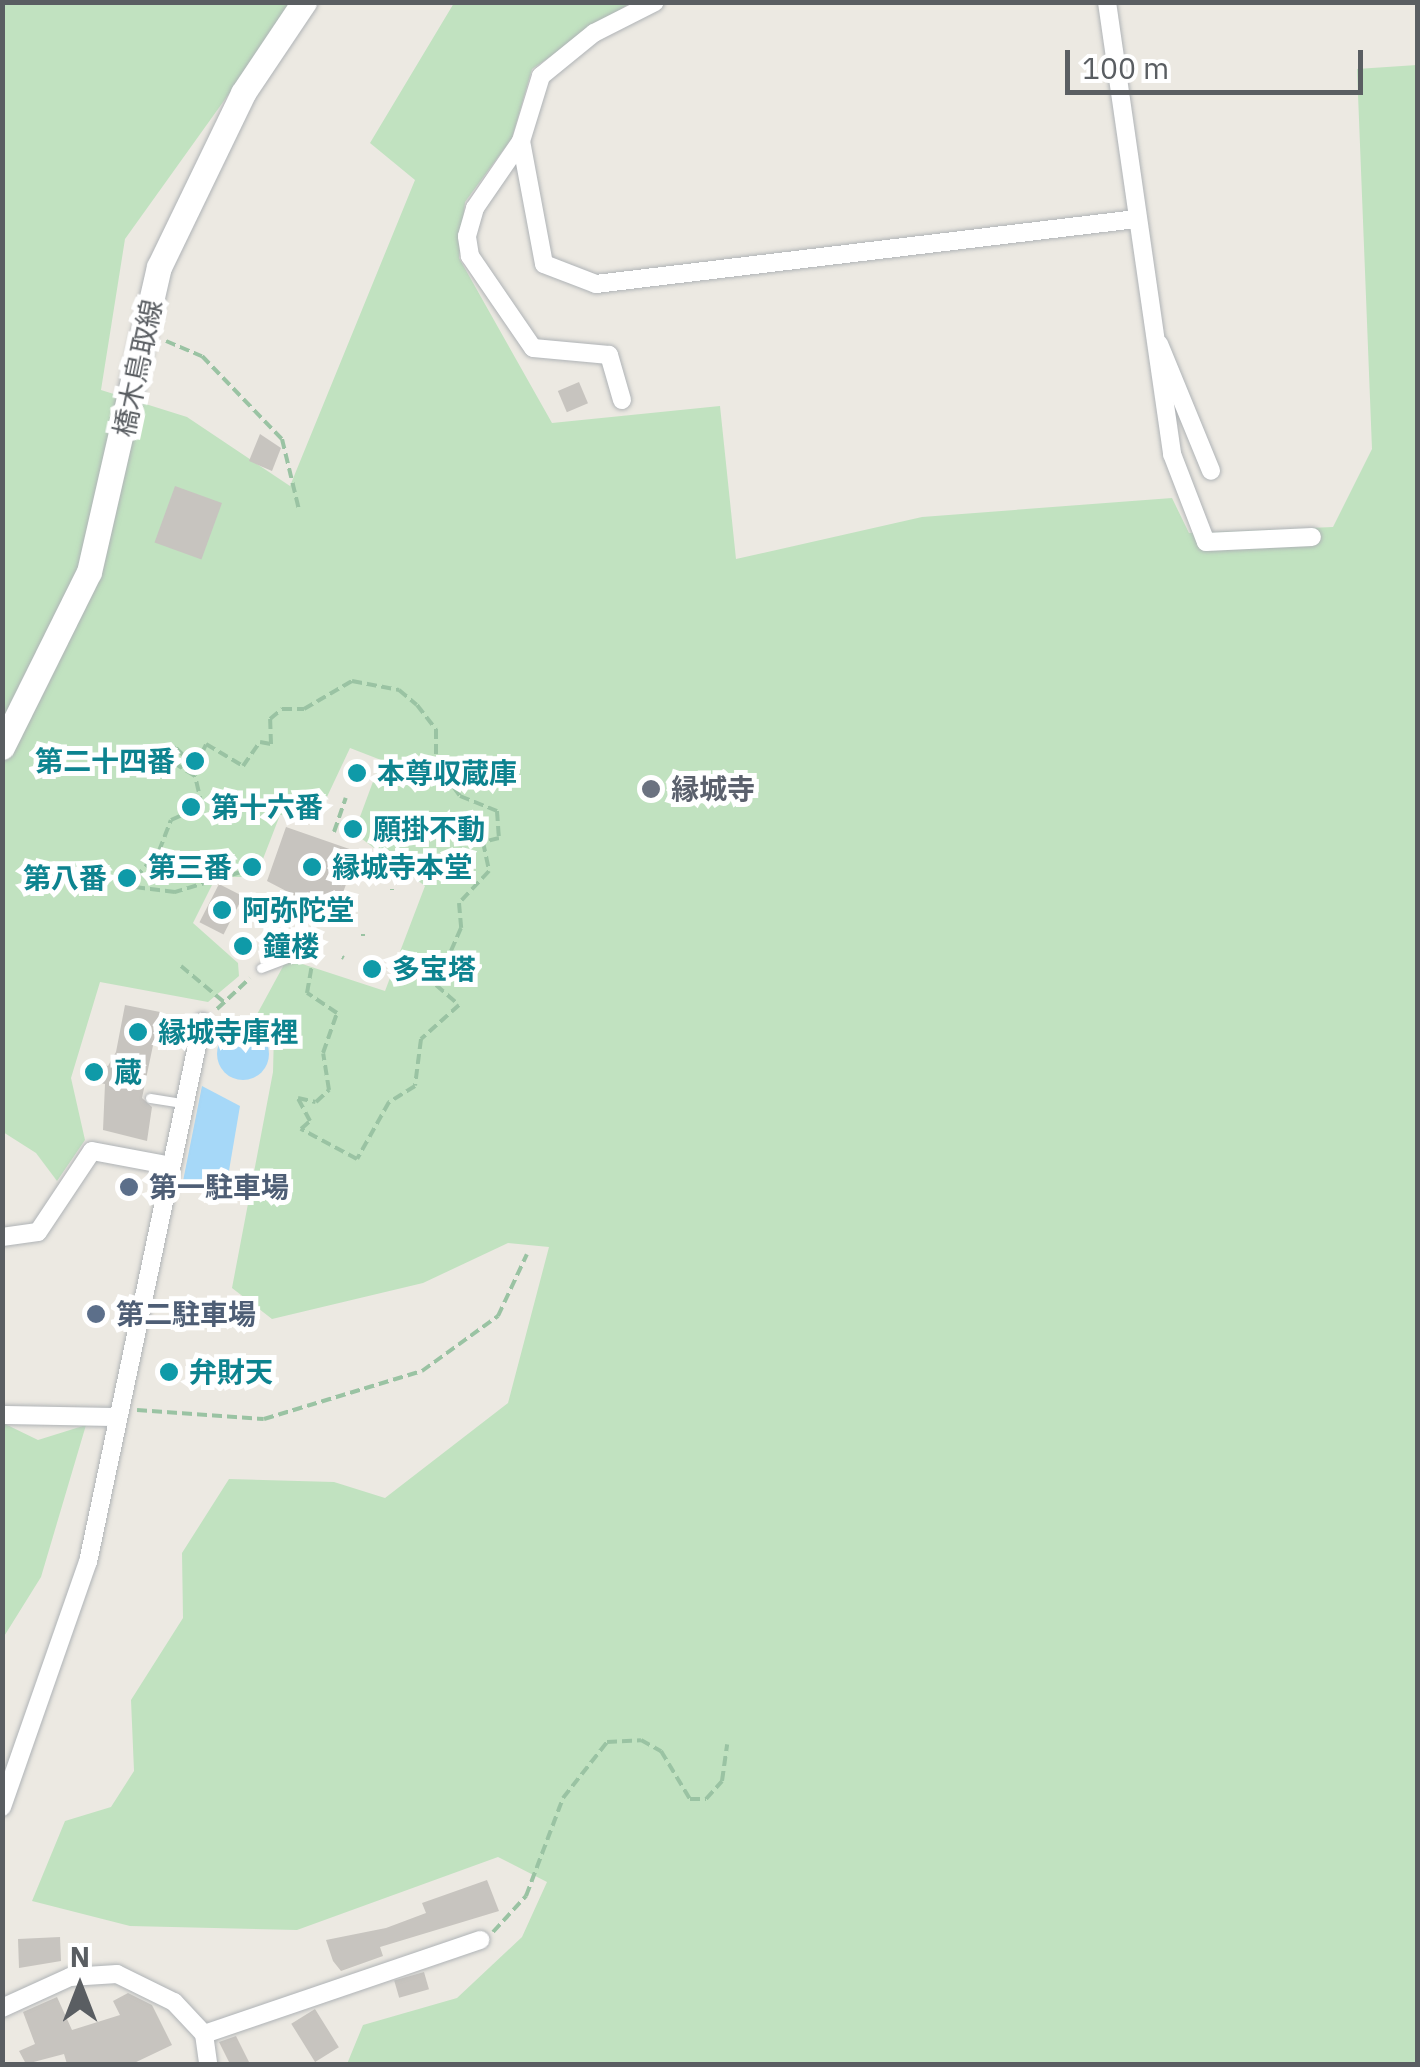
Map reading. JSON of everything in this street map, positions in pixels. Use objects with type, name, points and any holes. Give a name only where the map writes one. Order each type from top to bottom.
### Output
[{"type":"main road","name":"橋木鳥取線","points":[[2,747],[90,572],[160,267],[243,93],[304,2]]},
{"type":"street","points":[[622,400],[609,355],[534,348],[470,256],[475,208],[521,141],[541,76],[594,33],[655,2]]},
{"type":"street","points":[[1107,2],[1172,454],[1206,542],[1312,537]]},
{"type":"street","points":[[521,141],[544,264],[596,284],[1136,219]]},
{"type":"street","points":[[1156,343],[1166,346],[1211,471]]},
{"type":"street","points":[[2,1807],[88,1562],[180,1103],[202,1022]]},
{"type":"street","points":[[2,1237],[38,1232],[92,1151],[167,1165]]},
{"type":"street","points":[[2,1415],[118,1413]]},
{"type":"street","points":[[204,2034],[480,1940]]},
{"type":"street","points":[[2,2008],[70,1978],[117,1974],[174,2002],[204,2034],[208,2064]]},
{"type":"lane","points":[[262,968],[308,950]]},
{"type":"lane","points":[[150,1098],[180,1103]]},
{"type":"path","points":[[142,337],[202,356],[282,439],[299,510]]},
{"type":"path","points":[[254,868],[175,892],[126,886],[122,878],[135,878],[160,852],[171,820],[202,806],[195,776],[158,752],[176,748],[195,767],[206,744],[244,766],[260,742],[271,744],[270,719],[282,709],[304,709],[352,681],[399,690],[417,705],[436,729],[430,740],[447,778],[465,799],[497,812],[499,838],[483,842],[490,871],[467,886],[462,928],[436,984],[460,1005],[420,1041],[415,1086],[389,1102],[357,1159],[301,1129],[310,1121],[298,1098],[316,1102],[329,1090],[323,1053],[337,1013],[307,993],[312,966]]},
{"type":"path","points":[[334,832],[346,798]]},
{"type":"path","points":[[202,1022],[262,968],[297,912]]},
{"type":"path","points":[[181,966],[224,1002]]},
{"type":"path","points":[[118,1413],[264,1419],[422,1372],[498,1316],[527,1254]]},
{"type":"path","points":[[480,1940],[509,1922],[526,1896],[563,1798],[607,1742],[641,1740],[661,1751],[690,1799],[706,1799],[722,1781],[728,1744]]},
{"type":"green space","points":[[3,3],[294,3],[125,239],[101,390],[187,417],[290,486],[415,180],[370,143],[454,3],[630,3],[532,69],[512,138],[465,202],[459,258],[552,423],[720,406],[736,559],[922,517],[1172,498],[1189,533],[1333,527],[1372,449],[1357,69],[1417,65],[1417,2064],[347,2064],[363,2025],[457,1998],[522,1937],[547,1882],[498,1857],[297,1930],[130,1926],[32,1901],[65,1821],[111,1807],[134,1771],[131,1700],[183,1618],[182,1553],[229,1479],[334,1482],[385,1498],[508,1403],[549,1247],[508,1243],[423,1283],[272,1319],[232,1288],[273,1072],[274,1033],[255,1018],[287,959],[385,991],[425,886],[354,833],[381,760],[350,748],[318,816],[280,815],[256,877],[216,877],[193,923],[238,963],[239,976],[208,1002],[100,982],[71,1078],[85,1140],[57,1181],[36,1153],[3,1132]]},
{"type":"green space","points":[[3,1423],[38,1440],[86,1425],[41,1577],[3,1638]]},
{"type":"water","points":[[243,1028],[261,1036],[269,1054],[261,1072],[243,1080],[225,1072],[217,1054],[225,1036]]},
{"type":"water","points":[[202,1086],[240,1106],[224,1200],[183,1181]]},
{"type":"building","points":[[579,382],[588,403],[567,412],[558,391]]},
{"type":"building","points":[[260,434],[281,448],[272,471],[249,461]]},
{"type":"building","points":[[175,486],[222,503],[201,559],[154,542]]},
{"type":"building","name":"縁城寺本堂","points":[[286,827],[358,852],[338,906],[316,898],[313,905],[267,881]]},
{"type":"building","name":"阿弥陀堂","points":[[219,884],[243,896],[224,935],[199,922]]},
{"type":"building","points":[[125,1005],[160,1012],[142,1098],[152,1107],[147,1141],[103,1130],[105,1084],[85,1080],[89,1061],[108,1066],[116,1052]]},
{"type":"building","points":[[487,1880],[499,1911],[380,1947],[383,1956],[341,1971],[333,1961],[326,1940],[386,1928],[426,1913],[422,1903]]},
{"type":"building","points":[[60,1937],[61,1961],[19,1968],[18,1939]]},
{"type":"building","points":[[424,1972],[429,1989],[399,1998],[394,1981]]},
{"type":"building","points":[[128,1993],[152,2005],[172,2045],[132,2064],[67,2064],[64,2054],[26,2064],[19,2051],[35,2044],[23,2012],[57,1997],[72,2030],[120,2015],[113,2001]]},
{"type":"building","points":[[315,2009],[339,2047],[315,2062],[291,2024]]},
{"type":"building","points":[[236,2036],[250,2064],[230,2064],[219,2042]]},
{"type":"place","name":"第二十四番","points":[[195,761]]},
{"type":"place","name":"本尊収蔵庫","points":[[357,773]]},
{"type":"place","name":"縁城寺","points":[[651,789]]},
{"type":"place","name":"第十六番","points":[[191,807]]},
{"type":"place","name":"願掛不動","points":[[353,829]]},
{"type":"place","name":"第三番","points":[[252,867]]},
{"type":"place","name":"縁城寺本堂","points":[[312,867]]},
{"type":"place","name":"第八番","points":[[127,878]]},
{"type":"place","name":"阿弥陀堂","points":[[222,910]]},
{"type":"place","name":"鐘楼","points":[[243,946]]},
{"type":"place","name":"多宝塔","points":[[372,969]]},
{"type":"place","name":"縁城寺庫裡","points":[[138,1032]]},
{"type":"place","name":"蔵","points":[[94,1072]]},
{"type":"place","name":"第一駐車場","points":[[129,1187]]},
{"type":"place","name":"第二駐車場","points":[[96,1314]]},
{"type":"place","name":"弁財天","points":[[169,1372]]}]
